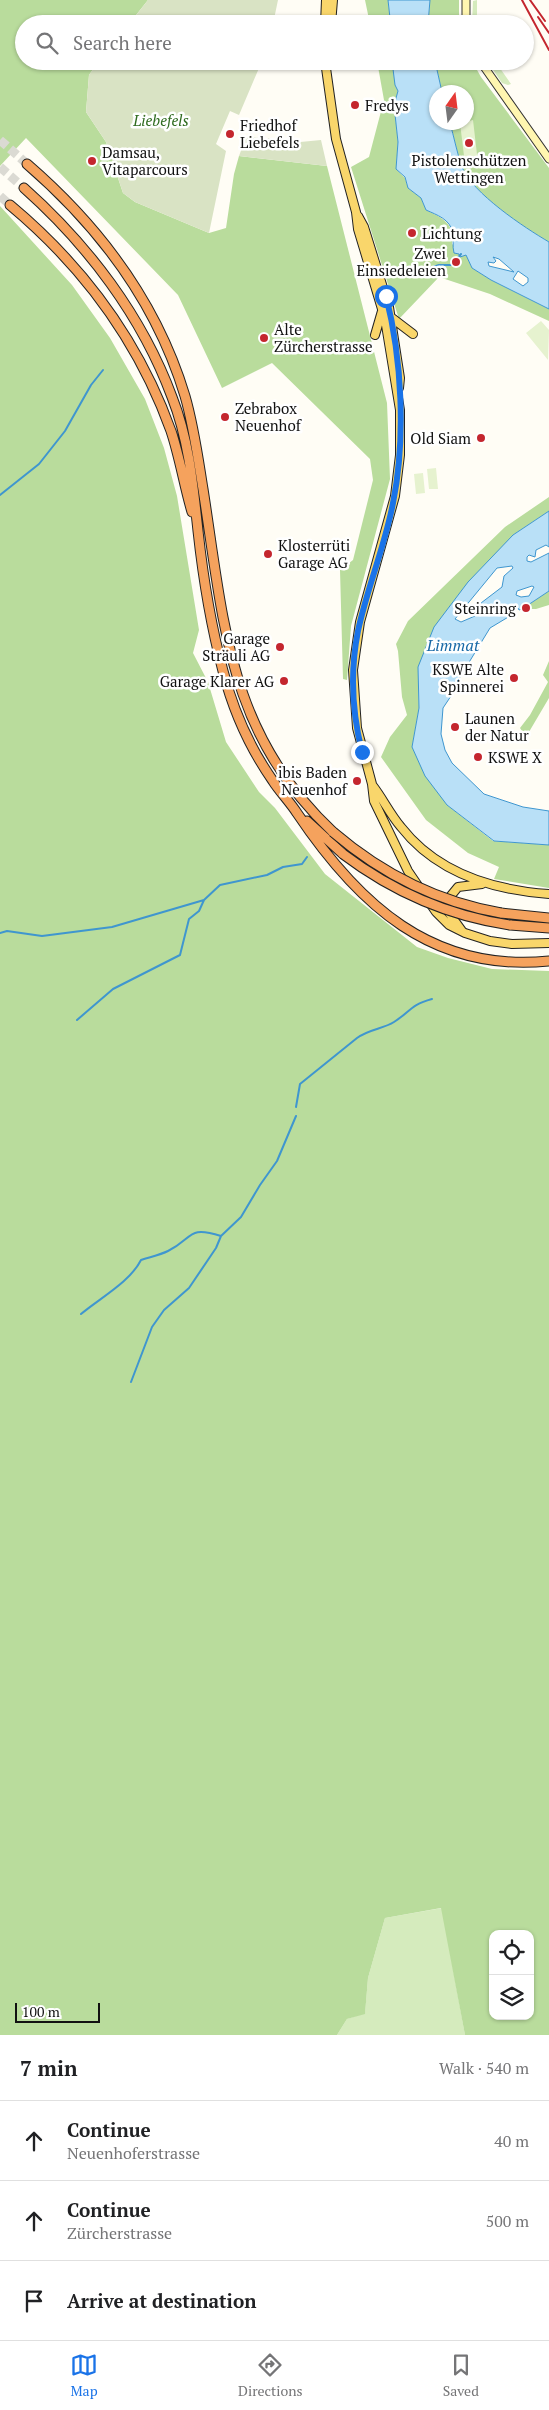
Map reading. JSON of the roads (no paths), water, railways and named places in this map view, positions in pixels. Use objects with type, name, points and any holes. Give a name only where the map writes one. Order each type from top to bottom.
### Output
[{"type":"highway","points":[[28,164],[69,202],[109,249],[144,300],[164,340],[180,382],[192,426],[224,622],[243,696],[260,737],[283,775],[301,799],[333,832],[370,860],[409,883],[451,901],[502,913],[549,918]]},
{"type":"highway","points":[[24,188],[64,226],[98,266],[128,309],[154,354],[170,390],[182,428],[216,639],[232,700],[257,756],[310,834],[342,872],[375,906],[414,934],[442,948],[477,958],[509,962],[546,961]]},
{"type":"highway","points":[[10,205],[48,239],[80,273],[109,311],[136,353],[154,389],[171,432],[198,530]]},
{"type":"highway","points":[[296,811],[343,854],[377,878],[419,899],[462,915],[510,925],[549,928]]},
{"type":"main road","points":[[325,15],[326,0]]},
{"type":"main road","points":[[332,15],[333,0]]},
{"type":"main road","points":[[466,0],[466,15]]},
{"type":"main road","points":[[326,70],[336,139],[356,212],[358,229],[391,333]]},
{"type":"main road","points":[[328,82],[329,70]]},
{"type":"main road","points":[[486,70],[549,159]]},
{"type":"main road","points":[[356,212],[364,227],[372,250],[392,318],[391,333],[398,390],[400,436],[396,488],[386,535],[360,622],[353,670],[357,728],[372,784],[374,801],[416,884],[444,921],[453,928],[465,933],[504,943],[549,944]]},
{"type":"main road","points":[[376,335],[382,309]]},
{"type":"main road","points":[[392,318],[413,334]]},
{"type":"main road","points":[[372,784],[400,826],[420,848],[454,871],[486,884],[519,891],[549,894]]},
{"type":"main road","points":[[465,933],[449,913],[449,898],[458,887],[486,884]]},
{"type":"water","points":[[388,0],[430,0],[429,15],[390,15]]},
{"type":"water","points":[[393,70],[437,70],[440,85],[429,85],[429,130],[452,130],[462,167],[476,188],[500,209],[549,242],[549,309],[491,280],[472,268],[466,255],[460,257],[459,254],[454,253],[453,233],[449,224],[443,218],[426,210],[421,198],[408,188],[405,177],[396,169],[398,142],[394,105],[398,91],[395,85]],"holes":[[[493,257],[499,259],[514,272],[489,266],[488,262],[494,263],[496,261]],[[518,271],[528,278],[528,282],[523,286],[513,279]]]},
{"type":"water","name":"Limmat","points":[[549,511],[549,547],[546,545],[536,550],[535,557],[529,555],[527,561],[531,562],[549,553],[549,591],[522,609],[511,610],[510,616],[490,628],[443,708],[441,734],[445,750],[452,763],[484,794],[523,807],[549,811],[549,845],[494,841],[447,805],[425,776],[412,747],[419,708],[418,667],[434,627],[468,582],[513,535]],"holes":[[[512,566],[513,568],[504,576],[502,587],[481,603],[475,616],[461,622],[455,619],[497,568]],[[534,587],[529,596],[521,597],[516,595],[517,591]]]},
{"type":"waterway","points":[[418,272],[439,265],[452,265],[461,254]]},
{"type":"waterway","points":[[399,270],[408,270]]},
{"type":"waterway","points":[[0,495],[39,464],[65,431],[91,385],[103,370]]},
{"type":"waterway","points":[[0,933],[7,931],[42,936],[112,927],[204,900],[220,885],[267,875],[283,867],[302,864],[307,857]]},
{"type":"waterway","points":[[77,1020],[113,989],[180,955],[189,919],[199,911],[204,900]]},
{"type":"waterway","points":[[296,1107],[300,1084],[357,1038],[390,1024],[415,1006],[432,999]]},
{"type":"waterway","points":[[131,1382],[152,1327],[164,1310],[189,1288],[216,1248],[221,1236],[241,1217],[277,1161],[296,1116]]},
{"type":"waterway","points":[[81,1314],[122,1283],[141,1260],[168,1251],[196,1232],[221,1236]]},
{"type":"tunnel","points":[[0,140],[27,164]]},
{"type":"tunnel","points":[[0,167],[24,188]]},
{"type":"tunnel","points":[[0,196],[10,205]]},
{"type":"railway","points":[[522,0],[530,15]]},
{"type":"railway","points":[[530,0],[545,21]]},
{"type":"railway","points":[[538,17],[549,33]]},
{"type":"railway","points":[[534,22],[549,50]]},
{"type":"place","name":"Fredys","points":[[355,105]]},
{"type":"place","name":"Friedhof Liebefels","points":[[230,134]]},
{"type":"place","name":"Pistolenschützen Wettingen","points":[[469,143]]},
{"type":"place","name":"Damsau, Vitaparcours","points":[[92,161]]},
{"type":"place","name":"Lichtung","points":[[412,233]]},
{"type":"place","name":"Zwei Einsiedeleien","points":[[456,262]]},
{"type":"place","name":"Alte Zürcherstrasse","points":[[264,338]]},
{"type":"place","name":"Zebrabox Neuenhof","points":[[225,417]]},
{"type":"place","name":"Old Siam","points":[[481,438]]},
{"type":"place","name":"Klosterrüti Garage AG","points":[[268,554]]},
{"type":"place","name":"Steinring","points":[[526,608]]},
{"type":"place","name":"Garage Sträuli AG","points":[[280,647]]},
{"type":"place","name":"KSWE Alte Spinnerei","points":[[514,678]]},
{"type":"place","name":"Garage Klarer AG","points":[[284,681]]},
{"type":"place","name":"Launen der Natur","points":[[455,727]]},
{"type":"place","name":"KSWE X","points":[[478,757]]},
{"type":"place","name":"ibis Baden Neuenhof","points":[[357,781]]},
{"type":"park label","name":"Liebefels","points":[[161,120]]}]
